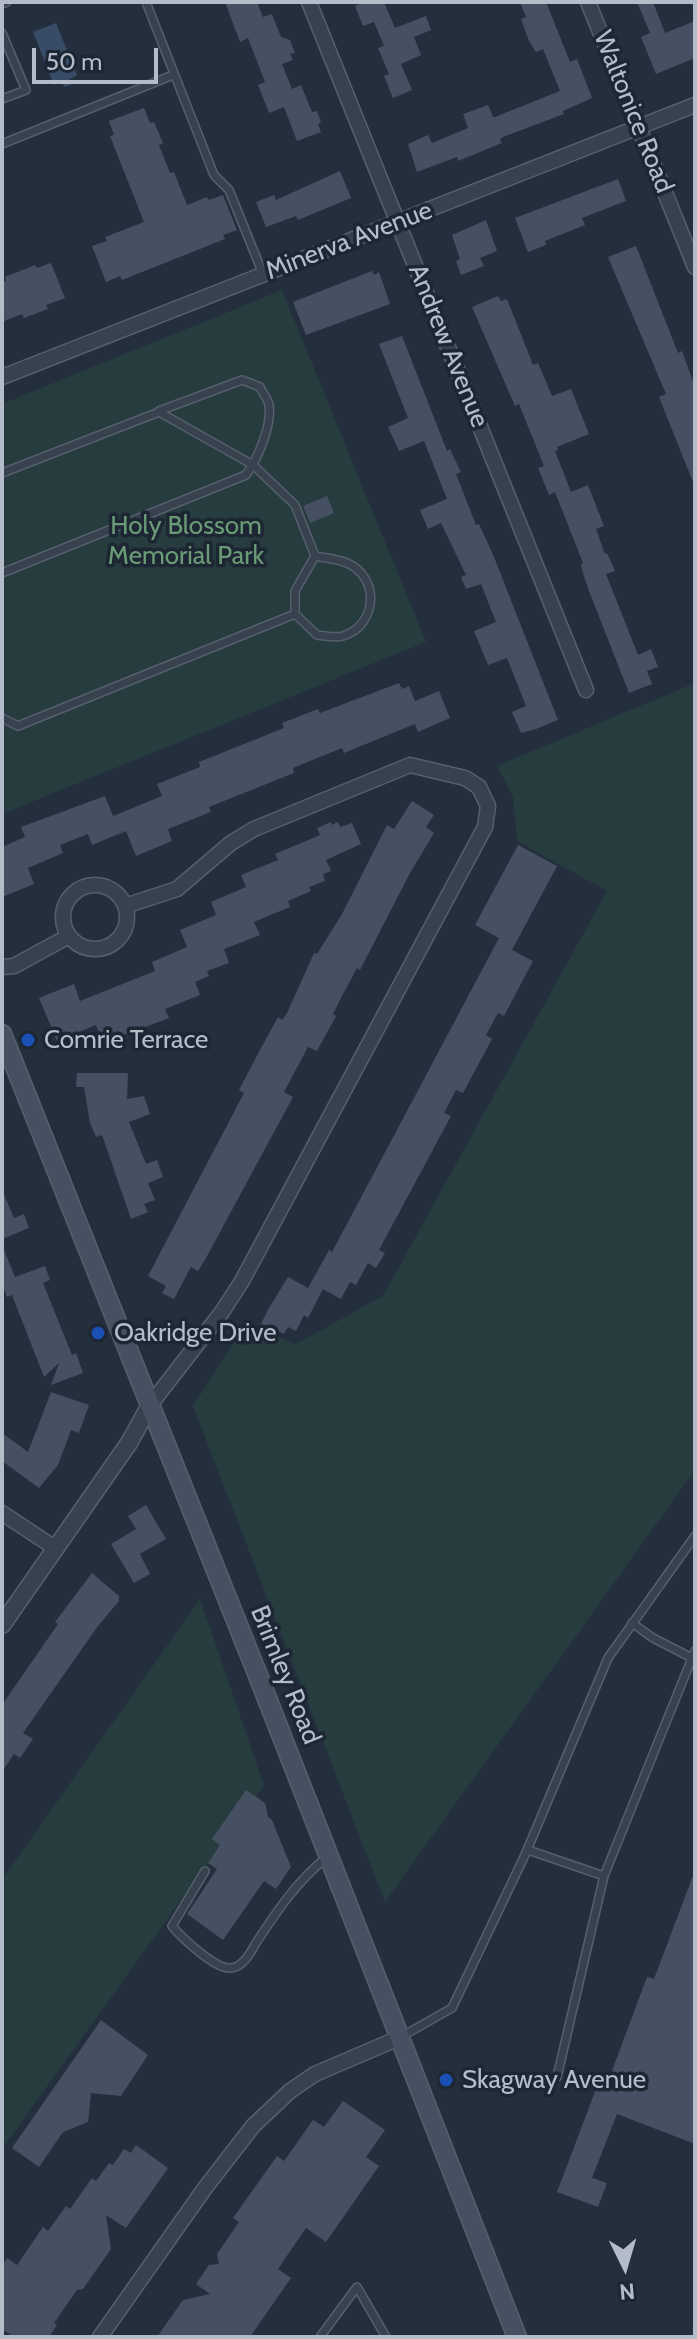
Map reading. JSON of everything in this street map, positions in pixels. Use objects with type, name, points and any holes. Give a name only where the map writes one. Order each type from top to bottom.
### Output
[{"type":"main road","name":"Brimley Road","points":[[2,1034],[517,2337]]},
{"type":"street","name":"Andrew Avenue","points":[[309,2],[586,690]]},
{"type":"street","name":"Waltonice Road","points":[[588,2],[695,267]]},
{"type":"street","name":"Minerva Avenue","points":[[2,377],[695,105]]},
{"type":"street","points":[[2,1625],[129,1443],[150,1405],[222,1312],[242,1281],[485,827],[489,813],[487,799],[472,781],[410,765],[254,829],[231,843],[177,889],[125,906]]},
{"type":"street","points":[[97,885],[109,888],[118,895],[127,917],[119,938],[110,945],[88,948],[77,944],[69,936],[63,913],[75,893],[97,885]]},
{"type":"street","points":[[2,967],[14,966],[69,936]]},
{"type":"street","points":[[2,1513],[55,1548]]},
{"type":"street","points":[[100,2337],[205,2188],[253,2126],[290,2091],[315,2074],[399,2038]]},
{"type":"lane","points":[[146,2],[214,175],[229,190],[263,274]]},
{"type":"lane","points":[[2,33],[26,90],[2,99]]},
{"type":"lane","points":[[2,144],[173,75]]},
{"type":"lane","points":[[2,473],[231,382],[242,380],[260,387],[269,404],[267,425],[253,465],[246,475],[2,573]]},
{"type":"lane","points":[[159,412],[253,465],[295,505],[315,556]]},
{"type":"lane","points":[[315,556],[348,563],[366,579],[372,603],[364,624],[342,637],[317,635],[295,614],[295,591],[315,556]]},
{"type":"lane","points":[[2,718],[18,726],[295,614]]},
{"type":"lane","points":[[399,2038],[452,2008],[528,1850],[608,1658],[695,1536]]},
{"type":"lane","points":[[557,2077],[604,1876],[694,1654],[653,1638],[632,1623]]},
{"type":"lane","points":[[528,1850],[604,1876]]},
{"type":"lane","points":[[205,1871],[172,1926],[217,1965],[229,1969],[246,1959],[276,1912],[306,1874],[329,1856]]},
{"type":"lane","points":[[320,2337],[357,2287],[386,2337]]},
{"type":"green space","name":"Holy Blossom Memorial Park","points":[[282,290],[426,642],[2,814],[2,404]]},
{"type":"green space","points":[[695,683],[695,1470],[385,1902],[193,1406],[246,1323],[296,1344],[383,1296],[607,891],[517,841],[513,797],[497,766]]},
{"type":"green space","points":[[200,1599],[264,1785],[2,2149],[2,1880]]},
{"type":"water","points":[[56,23],[77,75],[70,79],[72,84],[64,87],[62,82],[54,85],[33,32]]},
{"type":"building","points":[[225,2],[257,2],[263,17],[272,14],[281,37],[290,40],[295,53],[290,54],[293,60],[282,64],[292,89],[301,85],[312,112],[317,111],[321,132],[297,141],[284,107],[269,113],[258,85],[265,82],[248,38],[240,42]]},
{"type":"building","points":[[365,2],[384,2],[395,28],[426,16],[431,30],[414,37],[421,55],[401,64],[412,90],[393,98],[384,76],[389,74],[378,48],[384,46],[374,22],[363,26],[355,6]]},
{"type":"building","points":[[520,2],[546,2],[570,62],[577,59],[592,98],[563,111],[564,114],[503,137],[500,139],[502,143],[458,161],[457,157],[417,172],[408,144],[428,135],[432,143],[468,128],[463,114],[488,105],[495,117],[560,91],[543,49],[536,52],[529,41],[521,19],[526,17]]},
{"type":"building","points":[[637,2],[653,2],[665,33],[695,21],[695,58],[656,74],[641,37],[650,33]]},
{"type":"building","points":[[144,108],[150,123],[154,122],[170,173],[174,172],[187,205],[223,195],[237,230],[223,235],[225,239],[122,280],[120,276],[106,282],[92,246],[107,241],[105,237],[144,222],[110,136],[114,135],[109,121]]},
{"type":"building","points":[[340,171],[351,198],[298,220],[296,216],[266,227],[256,202],[274,195],[276,200]]},
{"type":"building","points":[[618,179],[626,201],[582,218],[585,225],[545,241],[546,245],[528,252],[515,218]]},
{"type":"building","points":[[486,220],[497,251],[480,258],[484,266],[461,275],[456,261],[460,259],[452,235]]},
{"type":"building","points":[[636,246],[678,353],[682,351],[695,387],[695,487],[659,397],[666,394],[608,257]]},
{"type":"building","points":[[51,263],[65,298],[46,305],[48,309],[2,322],[2,282],[6,281],[5,277],[35,265],[37,268]]},
{"type":"building","points":[[372,271],[374,275],[379,272],[390,304],[306,335],[293,302]]},
{"type":"building","points":[[498,296],[501,301],[507,299],[533,365],[538,363],[552,396],[571,389],[589,434],[557,447],[555,451],[571,492],[588,485],[604,526],[596,529],[615,571],[606,574],[638,655],[651,649],[658,667],[647,671],[652,684],[629,693],[555,492],[549,495],[538,468],[544,466],[519,404],[515,406],[472,307]]},
{"type":"building","points":[[402,336],[447,451],[450,449],[461,472],[456,474],[476,525],[479,524],[494,557],[558,720],[536,729],[521,733],[512,712],[526,706],[507,658],[488,665],[474,631],[496,622],[481,584],[466,589],[461,577],[466,575],[441,523],[428,529],[420,510],[447,499],[424,441],[399,451],[388,427],[408,418],[379,344]]},
{"type":"building","points":[[327,496],[334,513],[310,523],[303,506]]},
{"type":"building","points":[[399,683],[402,689],[409,686],[415,701],[439,691],[450,718],[418,732],[415,724],[344,753],[342,748],[293,768],[294,773],[209,807],[211,812],[168,829],[172,841],[136,856],[126,831],[92,845],[88,834],[60,845],[63,853],[28,868],[34,884],[2,897],[2,847],[25,837],[21,827],[105,796],[113,816],[162,796],[157,784],[200,767],[199,762],[284,728],[282,723],[318,709],[320,713]]},
{"type":"building","points":[[412,801],[434,815],[426,827],[434,833],[360,970],[357,968],[317,1051],[308,1047],[284,1092],[293,1097],[206,1258],[198,1271],[191,1267],[174,1299],[162,1293],[166,1286],[148,1276],[244,1093],[239,1090],[278,1017],[282,1020],[287,1013],[314,953],[317,954],[342,914],[387,825],[394,829]]},
{"type":"building","points":[[331,822],[332,825],[338,822],[340,827],[352,823],[361,844],[326,860],[331,871],[323,874],[325,881],[288,901],[290,907],[254,922],[260,935],[224,949],[229,963],[207,971],[209,976],[195,982],[200,995],[165,1009],[169,1018],[103,1043],[96,1025],[57,1041],[39,998],[74,984],[80,1001],[155,971],[152,962],[187,947],[180,930],[216,915],[211,902],[246,887],[241,875],[278,860],[275,854],[320,835],[317,828]]},
{"type":"building","points":[[518,845],[557,866],[512,950],[533,961],[504,1016],[498,1013],[486,1035],[492,1039],[463,1093],[456,1090],[444,1113],[451,1116],[379,1250],[385,1253],[376,1268],[368,1263],[356,1285],[350,1282],[341,1299],[323,1289],[308,1318],[304,1315],[296,1331],[288,1327],[284,1334],[276,1330],[274,1334],[260,1326],[269,1308],[288,1277],[308,1288],[329,1250],[332,1252],[499,938],[475,925]]},
{"type":"building","points":[[77,1073],[128,1073],[127,1099],[144,1096],[150,1114],[129,1122],[146,1164],[157,1160],[163,1177],[148,1183],[155,1200],[144,1204],[148,1212],[131,1219],[102,1135],[96,1137],[90,1123],[84,1087],[76,1087]]},
{"type":"building","points":[[2,1190],[14,1218],[24,1214],[29,1228],[2,1239]]},
{"type":"building","points":[[2,1245],[15,1277],[45,1266],[50,1280],[43,1283],[72,1355],[76,1353],[83,1373],[51,1385],[59,1363],[44,1377],[12,1295],[7,1297],[2,1284]]},
{"type":"building","points":[[51,1392],[89,1405],[79,1433],[71,1430],[58,1465],[39,1488],[2,1461],[2,1433],[28,1452]]},
{"type":"building","points":[[146,1505],[166,1539],[140,1554],[150,1574],[134,1583],[111,1544],[136,1529],[128,1516]]},
{"type":"building","points":[[92,1573],[119,1596],[119,1601],[23,1733],[33,1739],[20,1758],[14,1754],[2,1772],[2,1705],[58,1624],[55,1622]]},
{"type":"building","points":[[246,1790],[265,1803],[268,1817],[291,1867],[276,1889],[264,1881],[223,1940],[187,1914],[217,1869],[208,1863],[220,1845],[212,1839]]},
{"type":"building","points":[[694,1873],[695,2144],[617,2114],[592,2178],[607,2183],[598,2207],[557,2192],[596,2089],[604,2092],[647,1977],[654,1979]]},
{"type":"building","points":[[101,2020],[148,2055],[121,2096],[91,2093],[88,2122],[63,2132],[39,2167],[12,2148]]},
{"type":"building","points":[[343,2101],[385,2130],[366,2157],[379,2166],[326,2242],[306,2228],[278,2269],[291,2278],[250,2337],[157,2337],[183,2300],[210,2294],[196,2284],[209,2265],[219,2264],[217,2254],[239,2222],[233,2218],[277,2156],[284,2161],[313,2120],[324,2127]]},
{"type":"building","points":[[136,2145],[168,2168],[126,2228],[106,2215],[111,2249],[83,2289],[77,2290],[54,2323],[57,2325],[49,2337],[14,2337],[2,2329],[2,2266],[7,2258],[17,2265],[43,2227],[48,2231],[66,2206],[70,2209],[92,2178],[96,2181],[124,2149],[131,2153]]},
{"type":"place","name":"Comrie Terrace","points":[[28,1040]]},
{"type":"place","name":"Oakridge Drive","points":[[98,1333]]},
{"type":"place","name":"Skagway Avenue","points":[[446,2080]]}]
